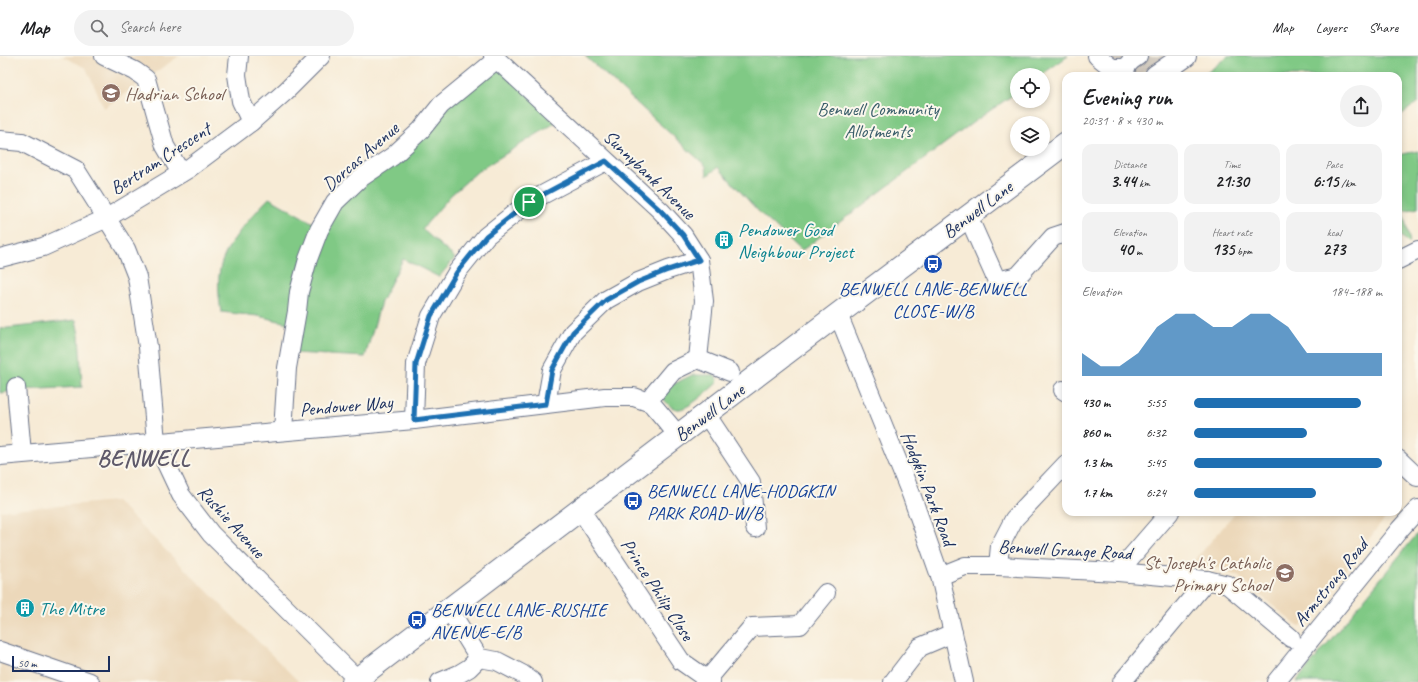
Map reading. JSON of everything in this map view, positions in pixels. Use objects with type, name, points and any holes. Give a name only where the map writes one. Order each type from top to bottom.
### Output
[{"type":"main road","points":[[1162,72],[1185,56]]},
{"type":"main road","name":"Benwell Lane","points":[[355,680],[1062,146]]},
{"type":"street","points":[[104,56],[135,71],[146,79],[165,146],[181,173]]},
{"type":"street","points":[[238,56],[237,75],[241,101],[251,122]]},
{"type":"street","name":"Bertram Crescent","points":[[0,258],[42,247],[105,219],[181,173],[251,122],[286,91],[321,56]]},
{"type":"street","points":[[1097,56],[1112,68],[1130,67]]},
{"type":"street","name":"Sunnybank Avenue","points":[[495,58],[661,211],[683,235],[699,260],[704,301],[698,359]]},
{"type":"street","name":"Dorcas Avenue","points":[[282,431],[287,368],[299,292],[308,260],[319,230],[335,202],[359,179],[393,156],[421,130],[441,105],[495,58]]},
{"type":"street","name":"Rushie Avenue","points":[[0,140],[22,142],[76,170],[105,219],[126,249],[137,277],[148,347],[156,442],[181,495],[211,534],[355,680]]},
{"type":"street","points":[[414,420],[416,364],[431,316],[457,272],[486,236],[529,202],[606,161]]},
{"type":"street","points":[[968,216],[996,281],[1018,276],[1053,237],[1062,234]]},
{"type":"street","points":[[1402,258],[1418,250]]},
{"type":"street","points":[[546,404],[552,370],[573,332],[606,300],[638,282],[699,260]]},
{"type":"street","name":"Hodgkin Park Road","points":[[838,314],[911,494],[940,576],[964,682]]},
{"type":"street","points":[[653,395],[674,371],[698,359],[730,372]]},
{"type":"street","points":[[16,387],[22,454]]},
{"type":"street","name":"Pendower Way","points":[[0,456],[414,420],[605,397],[634,397],[650,403],[678,435]]},
{"type":"street","points":[[706,414],[751,482],[755,528]]},
{"type":"street","points":[[1402,463],[1417,477]]},
{"type":"street","points":[[998,566],[1000,546],[1014,519],[1062,468]]},
{"type":"street","name":"Prince Philip Close","points":[[580,509],[681,661],[709,681]]},
{"type":"street","name":"Armstrong Road","points":[[1276,682],[1400,529],[1418,510]]},
{"type":"street","points":[[1118,572],[1167,516]]},
{"type":"street","name":"Benwell Grange Road","points":[[940,576],[966,566],[998,566],[1118,572],[1207,580],[1228,585],[1291,638]]},
{"type":"street","points":[[1122,682],[1207,580]]},
{"type":"street","points":[[709,681],[752,627],[800,625],[826,593]]},
{"type":"street","points":[[449,609],[479,658],[497,661],[534,682]]},
{"type":"street","points":[[893,682],[920,647],[953,633]]},
{"type":"street","points":[[0,651],[90,682]]},
{"type":"street","points":[[440,682],[469,668],[479,658]]},
{"type":"shaded area","name":"Hadrian School","points":[[62,56],[179,56],[104,108],[86,68]]},
{"type":"shaded area","points":[[1090,56],[1166,56],[1144,72],[1103,72]]},
{"type":"shaded area","points":[[116,501],[299,682],[0,682],[0,511]]},
{"type":"shaded area","name":"St Joseph's Catholic Primary School","points":[[1233,516],[1387,516],[1301,626],[1297,626],[1239,577],[1219,568],[1189,567]]},
{"type":"green space","name":"Benwell Community Allotments","points":[[585,56],[1068,56],[1050,69],[1010,68],[1010,97],[975,121],[801,251],[759,212],[718,167],[707,176],[706,166]]},
{"type":"green space","points":[[1228,56],[1418,56],[1418,102],[1402,114],[1402,72],[1208,72]]},
{"type":"green space","points":[[497,63],[555,123],[478,171],[451,195],[422,229],[455,258],[439,277],[403,259],[381,302],[365,357],[293,353],[296,325],[258,316],[221,312],[219,296],[220,269],[227,250],[240,231],[269,198],[324,229],[336,204]]},
{"type":"green space","points":[[1418,151],[1418,208],[1403,211],[1410,243],[1402,237],[1402,154]]},
{"type":"green space","points":[[76,320],[79,335],[82,387],[20,390],[0,393],[0,329]]},
{"type":"green space","points":[[692,375],[714,375],[718,380],[717,383],[703,395],[686,407],[677,409],[670,406],[662,397],[670,386]]},
{"type":"green space","points":[[1418,533],[1418,682],[1296,682]]},
{"type":"place","name":"Hadrian School","points":[[111,93]]},
{"type":"place","name":"Pendower Good Neighbour Project","points":[[724,240]]},
{"type":"place","name":"BENWELL LANE-BENWELL CLOSE-W/B","points":[[933,264]]},
{"type":"place","name":"BENWELL LANE-HODGKIN PARK ROAD-W/B","points":[[633,501]]},
{"type":"place","name":"St Joseph's Catholic Primary School","points":[[1285,573]]},
{"type":"place","name":"The Mitre","points":[[25,608]]},
{"type":"place","name":"BENWELL LANE-RUSHIE AVENUE-E/B","points":[[417,620]]},
{"type":"district","name":"BENWELL","points":[[144,458]]},
{"type":"route","points":[[606,161],[661,211],[683,235],[699,260],[638,282],[606,300],[573,332],[552,370],[546,404],[414,420],[416,364],[431,316],[457,272],[486,236],[529,202],[606,161]]}]
